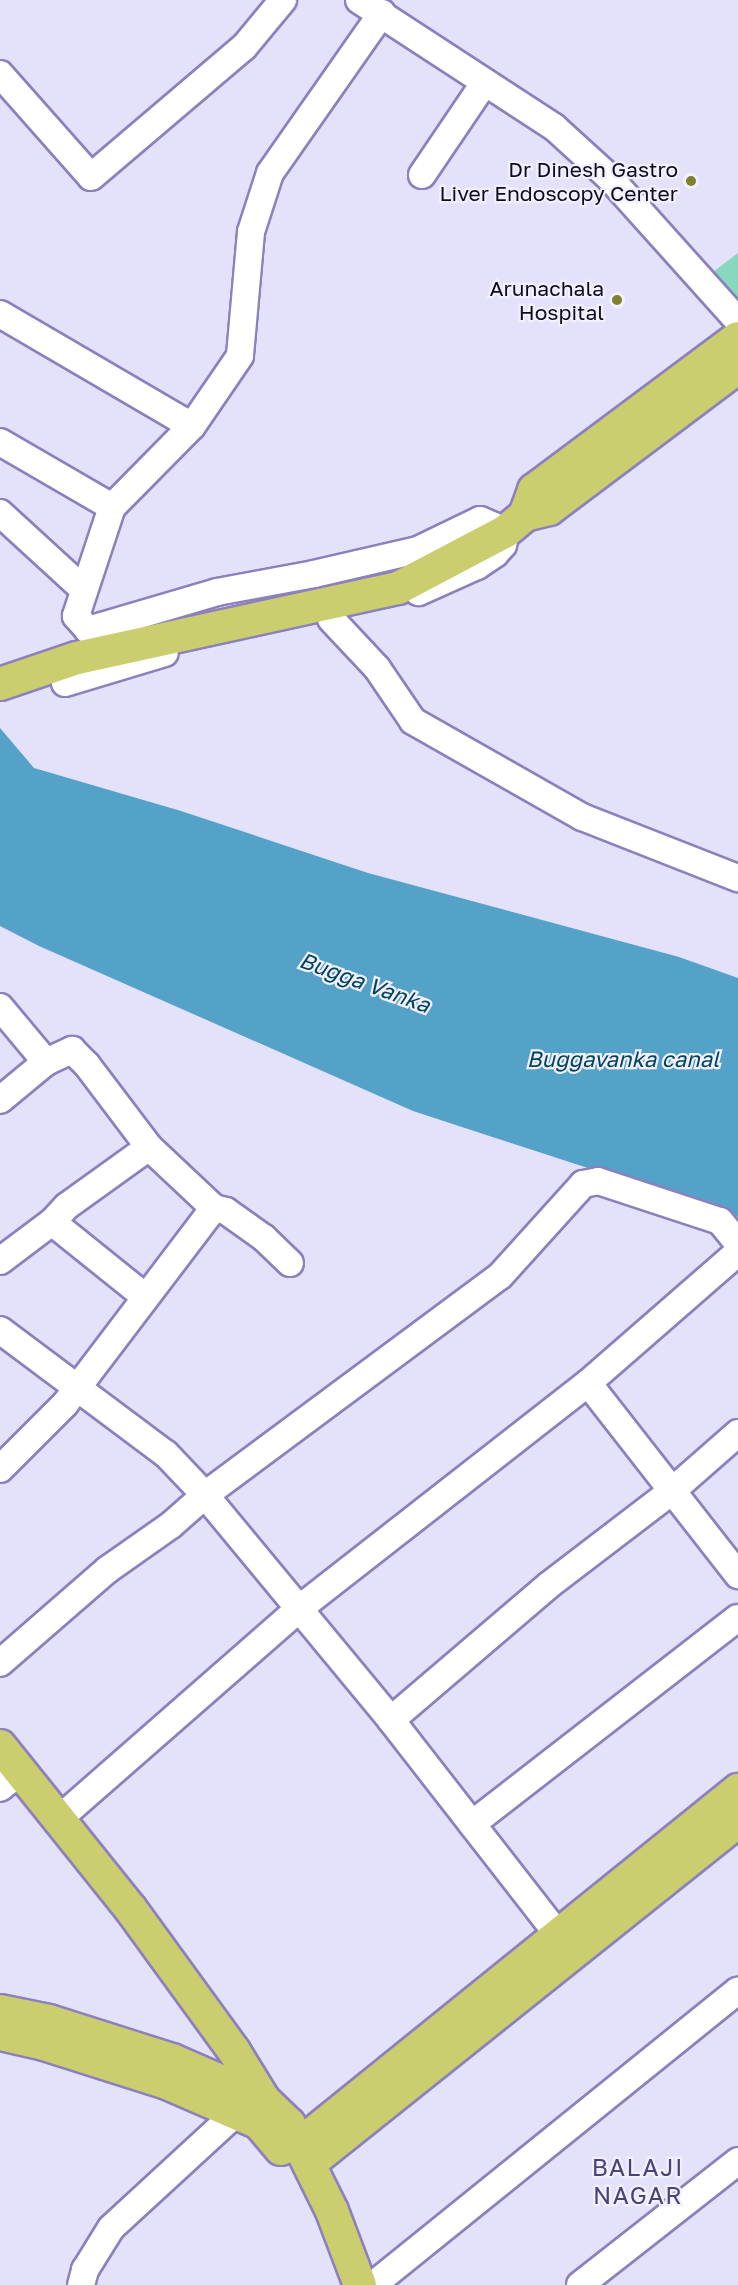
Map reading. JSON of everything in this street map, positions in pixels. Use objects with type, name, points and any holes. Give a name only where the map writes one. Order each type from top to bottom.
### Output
[{"type":"main road","points":[[515,523],[534,490],[738,338]]},
{"type":"main road","points":[[0,684],[71,670],[398,588],[515,523],[549,509],[738,367]]},
{"type":"main road","points":[[0,1746],[11,1779],[60,1818],[130,1908],[227,2042],[250,2107],[259,2123],[278,2143],[359,2285]]},
{"type":"main road","points":[[305,2153],[559,1936],[738,1790]]},
{"type":"main road","points":[[305,2153],[738,1821]]},
{"type":"main road","points":[[0,2011],[49,2021],[172,2060],[250,2107]]},
{"type":"main road","points":[[0,2034],[44,2043],[250,2107],[289,2124],[332,2211],[359,2285]]},
{"type":"street","points":[[0,74],[91,177],[244,47],[283,0]]},
{"type":"street","points":[[359,0],[554,126],[609,177],[738,321]]},
{"type":"street","points":[[71,670],[152,656],[331,619],[395,603],[477,566],[502,545],[515,523],[480,519],[418,550],[314,574],[217,592],[88,630],[76,616],[112,507],[192,426],[240,356],[250,232],[270,173],[382,13]]},
{"type":"street","points":[[422,175],[485,82]]},
{"type":"street","points":[[0,314],[192,426]]},
{"type":"street","points":[[0,442],[112,507]]},
{"type":"street","points":[[0,513],[84,590]]},
{"type":"street","points":[[331,619],[377,668],[413,721],[582,817],[738,878]]},
{"type":"street","points":[[0,1007],[46,1062]]},
{"type":"street","points":[[0,1100],[46,1062],[72,1050],[87,1065],[148,1148],[214,1208],[226,1211],[264,1238],[290,1263]]},
{"type":"street","points":[[0,1261],[52,1222],[67,1206],[148,1148]]},
{"type":"street","points":[[0,1663],[107,1570],[171,1525],[205,1495],[500,1276],[583,1184],[598,1181],[720,1221],[738,1243]]},
{"type":"street","points":[[0,1469],[65,1404],[144,1296],[214,1208]]},
{"type":"street","points":[[52,1222],[144,1296]]},
{"type":"street","points":[[60,1818],[300,1608],[588,1383],[738,1252]]},
{"type":"street","points":[[0,1330],[78,1386],[166,1454],[205,1495],[391,1720],[559,1936]]},
{"type":"street","points":[[588,1383],[738,1575]]},
{"type":"street","points":[[391,1720],[549,1586],[672,1491],[738,1433]]},
{"type":"street","points":[[472,1824],[738,1618]]},
{"type":"street","points":[[373,2285],[738,1990]]},
{"type":"street","points":[[81,2285],[85,2270],[111,2228],[250,2107]]},
{"type":"street","points":[[580,2285],[738,2161]]},
{"type":"water","name":"Buggavanka canal","points":[[0,728],[34,768],[181,811],[368,873],[679,957],[738,978],[738,1217],[413,1111],[39,946],[0,926]]},
{"type":"building","points":[[738,253],[738,310],[713,272]]},
{"type":"place","name":"Dr Dinesh Gastro Liver Endoscopy Center","points":[[691,181]]},
{"type":"place","name":"Arunachala Hospital","points":[[617,300]]},
{"type":"district","name":"BALAJI NAGAR","points":[[638,2181]]},
{"type":"water label","name":"Bugga Vanka","points":[[365,982]]}]
